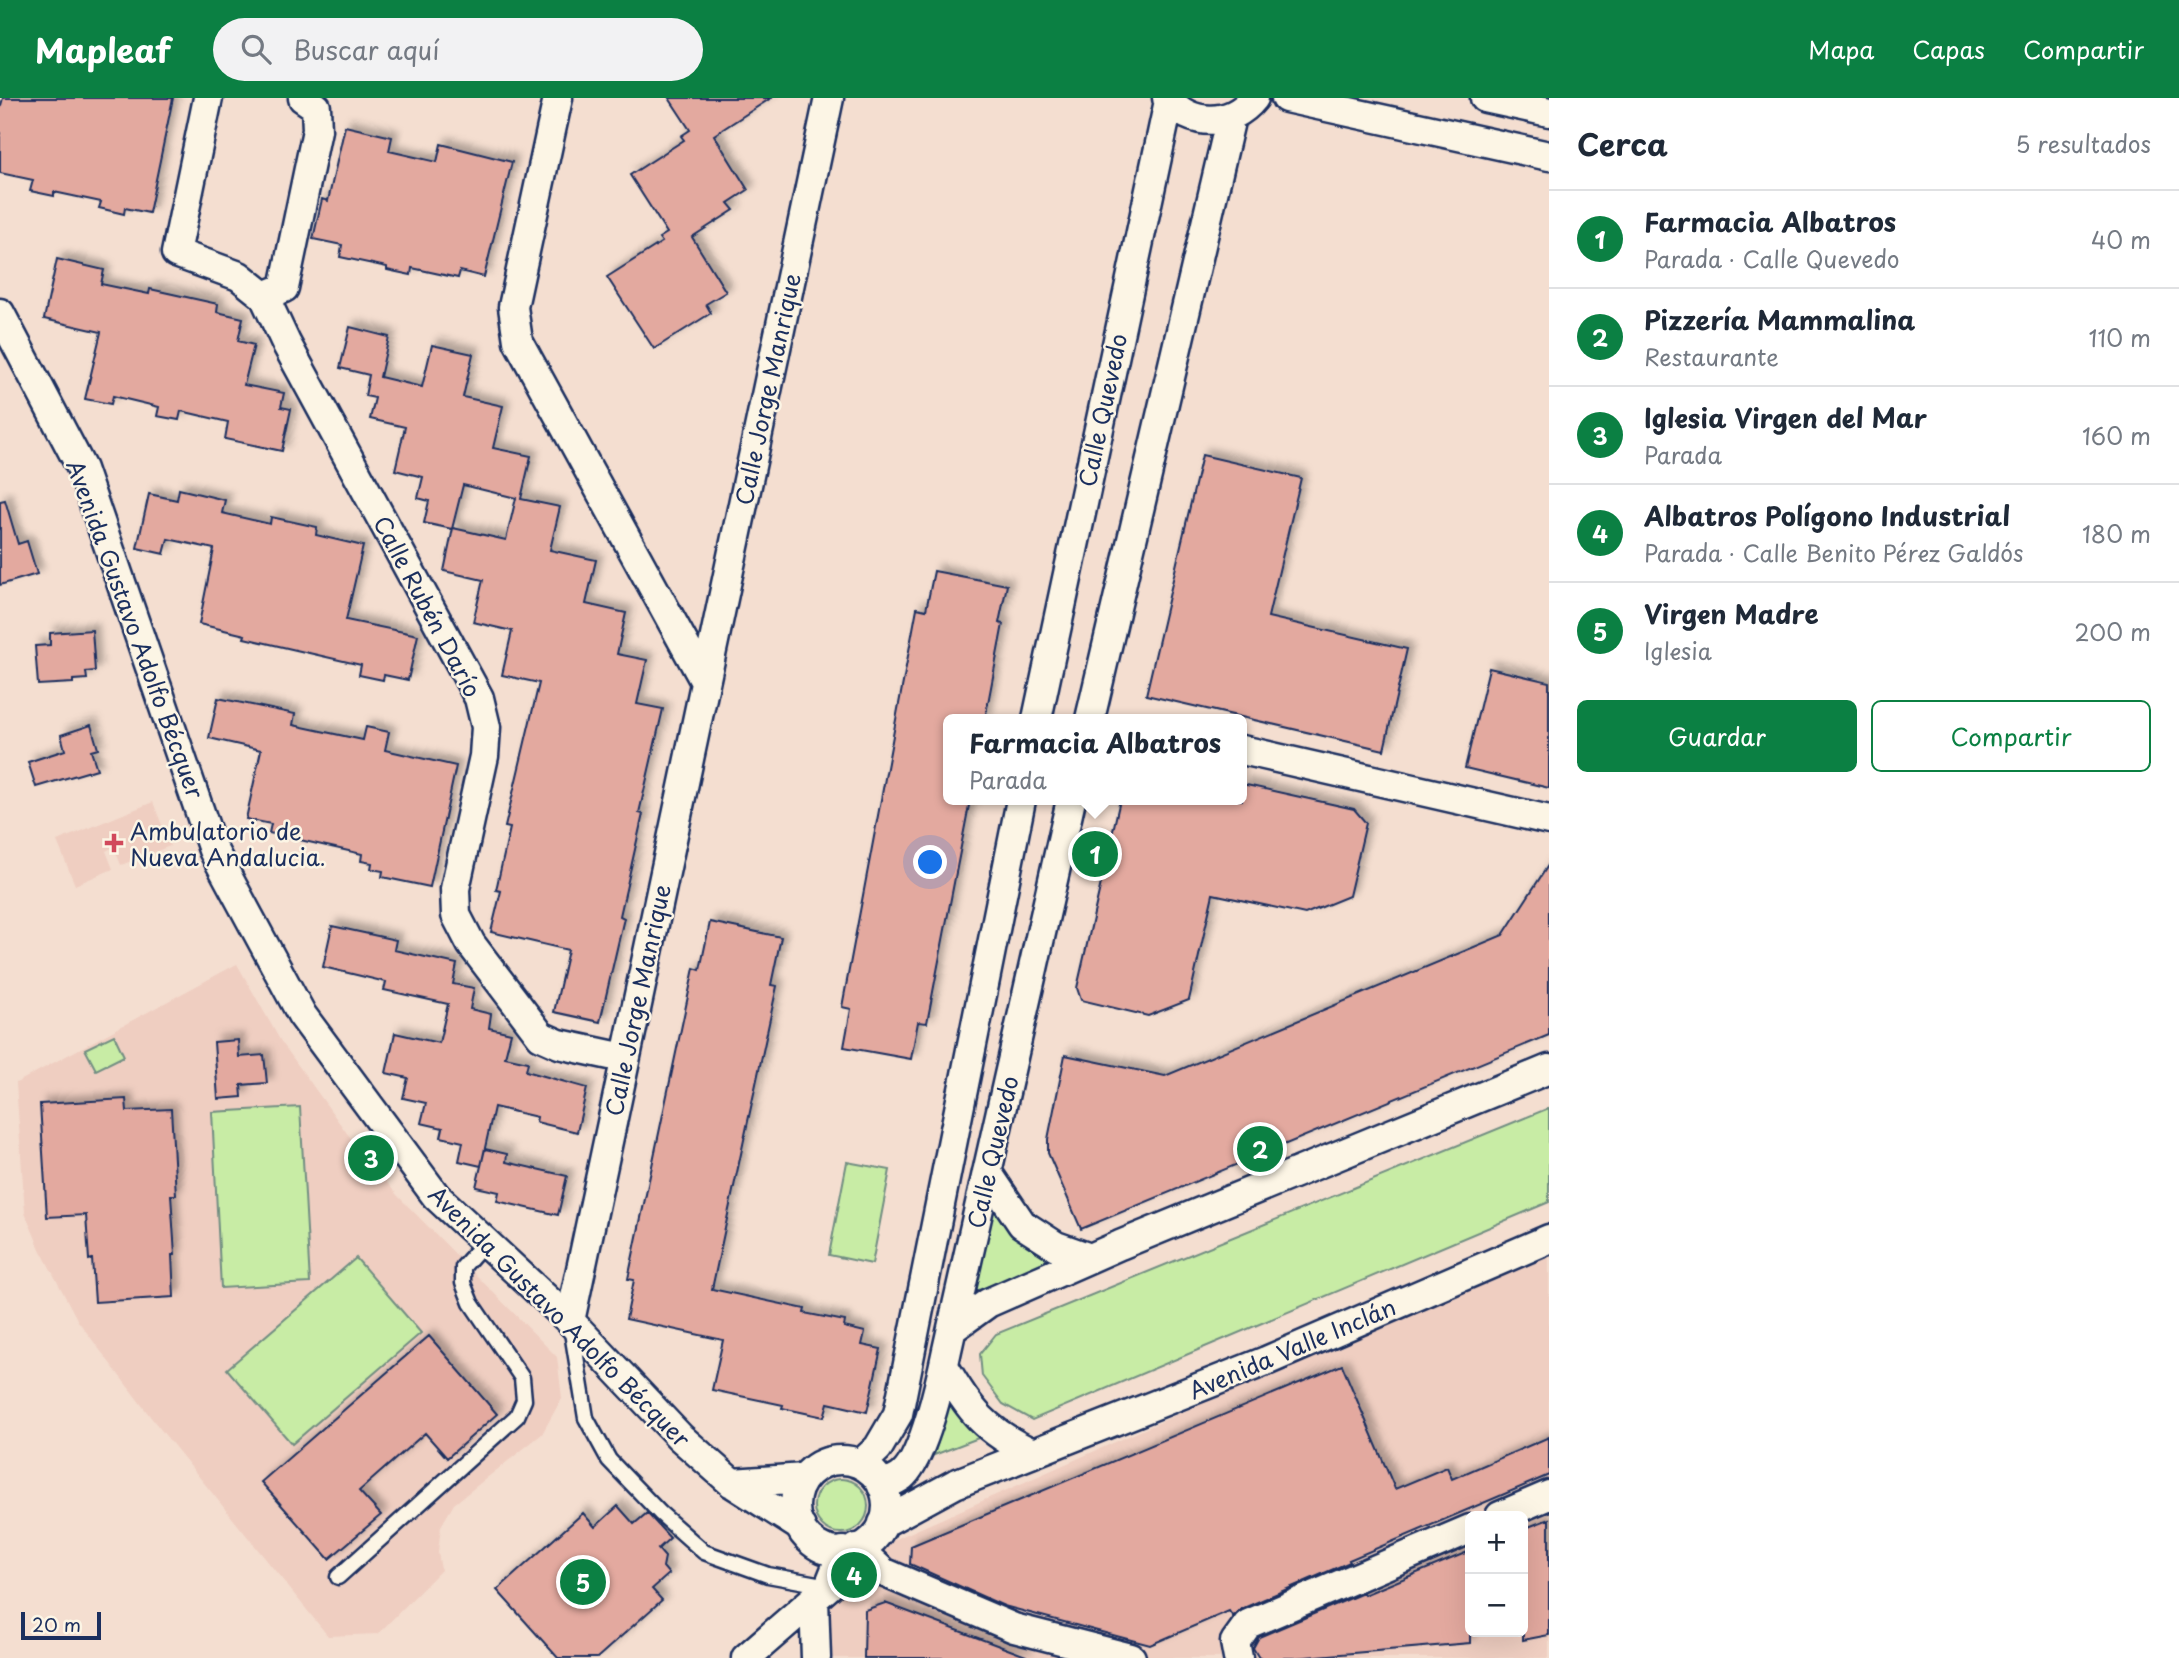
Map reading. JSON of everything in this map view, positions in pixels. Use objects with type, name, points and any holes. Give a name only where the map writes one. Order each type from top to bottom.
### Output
[{"type":"street","points":[[208,98],[176,253],[239,276],[264,296],[284,288],[317,130],[316,107],[303,98]]},
{"type":"street","points":[[558,98],[513,307],[518,341],[704,680]]},
{"type":"street","name":"Calle Jorge Manrique","points":[[570,1321],[829,98]]},
{"type":"street","points":[[1168,99],[1182,112],[1197,119],[1214,121],[1231,117],[1247,107],[1254,98]]},
{"type":"street","points":[[1286,98],[1549,156]]},
{"type":"street","points":[[1485,98],[1549,112]]},
{"type":"street","name":"Calle Quevedo","points":[[1038,714],[1168,99]]},
{"type":"street","points":[[1097,714],[1231,117]]},
{"type":"street","name":"Calle Rubén Darío","points":[[264,296],[286,343],[480,698],[486,727],[485,746],[455,889],[456,915],[471,944],[541,1036],[559,1044],[624,1058]]},
{"type":"street","name":"Avenida Gustavo Adolfo Bécquer","points":[[0,313],[82,469],[213,850],[302,1015],[436,1196],[570,1321],[680,1437],[732,1483],[801,1527]]},
{"type":"street","points":[[1247,751],[1549,820]]},
{"type":"street","name":"Calle Quevedo","points":[[861,1464],[877,1448],[898,1415],[1020,805]]},
{"type":"street","name":"Calle Quevedo","points":[[884,1490],[903,1475],[913,1461],[929,1422],[944,1366],[1070,805]]},
{"type":"street","points":[[952,1329],[988,1303],[1090,1258],[1549,1069]]},
{"type":"street","points":[[987,1172],[1021,1224],[1056,1246],[1090,1258]]},
{"type":"street","name":"Avenida Valle Inclán","points":[[883,1523],[955,1484],[1266,1361],[1549,1239]]},
{"type":"street","points":[[944,1366],[979,1418],[1006,1440],[1033,1453]]},
{"type":"street","points":[[846,1460],[861,1464],[873,1474],[884,1490],[885,1517],[879,1530],[870,1541],[850,1550],[828,1550],[815,1544],[801,1527],[794,1507],[796,1492],[804,1478],[816,1467],[830,1461],[846,1460]]},
{"type":"street","points":[[732,1483],[804,1478]]},
{"type":"street","name":"Avenida Valle Inclán","points":[[884,1490],[955,1484]]},
{"type":"street","points":[[1512,1511],[1549,1495]]},
{"type":"street","points":[[1238,1658],[1235,1642],[1248,1624],[1465,1531]]},
{"type":"street","points":[[746,1658],[822,1593],[850,1550]]},
{"type":"street","points":[[850,1550],[883,1572],[1014,1628],[1131,1658]]},
{"type":"street","points":[[816,1658],[822,1593]]},
{"type":"lane","points":[[338,1577],[517,1416],[524,1400],[522,1378],[471,1303],[463,1283],[463,1267],[485,1242]]},
{"type":"lane","points":[[570,1321],[586,1419],[609,1460],[651,1504],[704,1552],[822,1593]]},
{"type":"shaded area","name":"Ambulatorio de Nueva Andalucia.","points":[[153,802],[170,846],[121,865],[114,847],[106,851],[113,869],[75,885],[57,841]]},
{"type":"shaded area","points":[[237,964],[280,1040],[346,1132],[397,1195],[557,1357],[562,1398],[542,1434],[454,1504],[441,1526],[438,1552],[441,1570],[378,1634],[328,1636],[153,1420],[78,1321],[40,1249],[25,1213],[16,1083]]},
{"type":"shaded area","points":[[1549,1250],[1549,1658],[825,1658],[825,1607],[871,1550]]},
{"type":"green space","points":[[114,1035],[124,1056],[96,1070],[85,1049]]},
{"type":"green space","points":[[300,1107],[310,1283],[221,1288],[212,1112]]},
{"type":"green space","points":[[1549,1108],[1549,1202],[1032,1420],[1003,1404],[982,1376],[980,1354],[996,1334]]},
{"type":"green space","points":[[847,1162],[890,1170],[872,1264],[829,1255]]},
{"type":"green space","points":[[993,1207],[1019,1239],[1055,1260],[974,1292]]},
{"type":"green space","points":[[356,1258],[421,1333],[292,1444],[227,1369]]},
{"type":"green space","points":[[951,1398],[981,1437],[934,1455]]},
{"type":"green space","points":[[841,1479],[860,1487],[868,1506],[860,1525],[841,1533],[822,1525],[814,1506],[822,1487]]},
{"type":"building","points":[[3,98],[173,98],[149,213],[125,208],[124,214],[99,208],[101,202],[54,192],[54,196],[30,191],[33,180],[0,173],[0,109]]},
{"type":"building","points":[[669,98],[771,98],[714,135],[748,190],[728,203],[734,210],[692,237],[726,292],[706,304],[711,313],[654,349],[607,277],[662,242],[659,238],[667,233],[630,175],[684,140],[681,136],[690,130]]},
{"type":"building","points":[[345,126],[392,137],[389,151],[437,162],[441,144],[512,162],[484,277],[460,271],[458,278],[412,268],[411,275],[387,270],[387,267],[340,257],[342,245],[313,239],[322,199],[328,201]]},
{"type":"building","points":[[57,259],[104,270],[101,284],[149,294],[150,289],[218,304],[217,312],[243,318],[238,341],[254,345],[244,385],[284,393],[281,407],[291,409],[282,451],[225,439],[228,422],[181,411],[179,420],[157,416],[159,407],[113,396],[111,404],[85,399],[101,332],[44,319]]},
{"type":"building","points":[[350,327],[389,337],[380,377],[422,387],[432,345],[473,354],[463,397],[503,406],[493,448],[531,456],[521,499],[560,507],[550,550],[596,560],[586,604],[626,613],[617,654],[647,660],[637,704],[663,709],[639,813],[643,814],[620,916],[624,918],[600,1022],[554,1012],[568,950],[491,932],[501,891],[496,890],[510,828],[505,827],[539,683],[502,675],[512,631],[473,622],[483,580],[444,571],[453,528],[506,540],[516,498],[463,485],[452,529],[424,523],[429,501],[418,498],[423,477],[395,470],[405,427],[370,419],[375,398],[365,396],[369,375],[340,368]]},
{"type":"building","points":[[1202,455],[1301,478],[1268,617],[1407,649],[1384,750],[1247,718],[1247,714],[1228,714],[1146,695]]},
{"type":"building","points":[[179,489],[225,500],[222,513],[270,524],[271,517],[317,527],[316,535],[363,546],[346,620],[418,635],[408,680],[384,675],[383,680],[359,675],[361,665],[244,638],[245,635],[199,624],[214,549],[168,539],[164,554],[137,548],[149,494],[177,500]]},
{"type":"building","points":[[5,500],[18,544],[27,541],[37,574],[0,585],[0,501]]},
{"type":"building","points":[[934,571],[1007,585],[999,623],[1003,624],[986,714],[943,714],[943,805],[969,805],[927,1023],[918,1022],[911,1059],[844,1047],[851,1009],[842,1007],[917,608],[926,610]]},
{"type":"building","points":[[92,630],[95,671],[86,672],[87,679],[73,680],[73,683],[38,685],[35,646],[50,645],[50,633]]},
{"type":"building","points":[[1489,668],[1549,682],[1549,788],[1465,768]]},
{"type":"building","points":[[218,698],[295,714],[293,725],[363,740],[366,727],[389,732],[385,750],[456,766],[430,887],[382,877],[383,871],[371,869],[372,863],[361,861],[362,854],[269,833],[271,824],[246,819],[261,750],[209,738]]},
{"type":"building","points":[[91,725],[98,749],[91,751],[97,769],[36,787],[28,762],[65,750],[61,735]]},
{"type":"building","points":[[1247,785],[1354,809],[1366,823],[1349,896],[1305,914],[1213,894],[1189,1000],[1148,1016],[1081,1000],[1077,988],[1119,805],[1247,805]]},
{"type":"building","points":[[1549,864],[1549,1035],[1081,1229],[1048,1153],[1048,1139],[1065,1055],[1165,1076],[1503,935]]},
{"type":"building","points":[[710,922],[781,937],[771,985],[777,986],[712,1289],[805,1309],[804,1313],[845,1321],[844,1327],[865,1332],[862,1345],[881,1349],[867,1412],[828,1403],[824,1417],[712,1390],[723,1340],[626,1319],[634,1280],[628,1279],[694,968],[700,970]]},
{"type":"building","points":[[332,926],[396,940],[394,950],[457,964],[453,984],[474,988],[470,1009],[491,1014],[489,1028],[511,1033],[505,1057],[528,1062],[526,1071],[587,1088],[577,1132],[536,1122],[537,1117],[494,1107],[481,1166],[459,1161],[463,1142],[441,1137],[443,1128],[421,1123],[426,1103],[403,1098],[408,1078],[386,1073],[395,1033],[439,1043],[448,1004],[384,990],[386,982],[323,967]]},
{"type":"building","points":[[238,1040],[239,1057],[264,1055],[267,1083],[241,1085],[242,1097],[218,1099],[214,1042]]},
{"type":"building","points":[[126,1099],[127,1111],[171,1109],[176,1195],[171,1195],[175,1255],[172,1255],[174,1297],[95,1302],[86,1215],[47,1217],[40,1104]]},
{"type":"building","points":[[485,1149],[507,1154],[506,1162],[567,1176],[558,1215],[497,1201],[499,1192],[476,1187]]},
{"type":"building","points":[[429,1336],[497,1414],[447,1458],[425,1433],[359,1491],[381,1515],[329,1559],[261,1482]]},
{"type":"building","points":[[1342,1365],[1395,1489],[1447,1467],[1452,1479],[1549,1437],[1549,1475],[1349,1560],[1350,1562],[1241,1609],[1233,1617],[1229,1611],[1150,1645],[1004,1606],[910,1564],[911,1546]]},
{"type":"building","points":[[618,1506],[634,1524],[647,1513],[670,1538],[658,1549],[665,1557],[663,1567],[669,1574],[652,1589],[662,1600],[597,1658],[558,1658],[497,1590],[583,1513],[595,1527]]},
{"type":"building","points":[[1549,1519],[1549,1635],[1523,1640],[1523,1637],[1528,1637],[1528,1527]]},
{"type":"building","points":[[1465,1553],[1465,1637],[1470,1637],[1470,1643],[1294,1658],[1259,1658],[1253,1648],[1259,1637],[1363,1593],[1364,1595]]},
{"type":"building","points":[[885,1603],[1026,1658],[864,1658],[865,1610]]},
{"type":"place","name":"Ambulatorio de Nueva Andalucia.","points":[[114,843]]},
{"type":"place","name":"Farmacia Albatros","points":[[1095,854]]},
{"type":"place","name":"Pizzería Mammalina","points":[[1260,1149]]},
{"type":"place","name":"Iglesia Virgen del Mar","points":[[371,1158]]},
{"type":"place","name":"Albatros Polígono Industrial","points":[[854,1575]]},
{"type":"place","name":"Virgen Madre","points":[[583,1582]]}]
